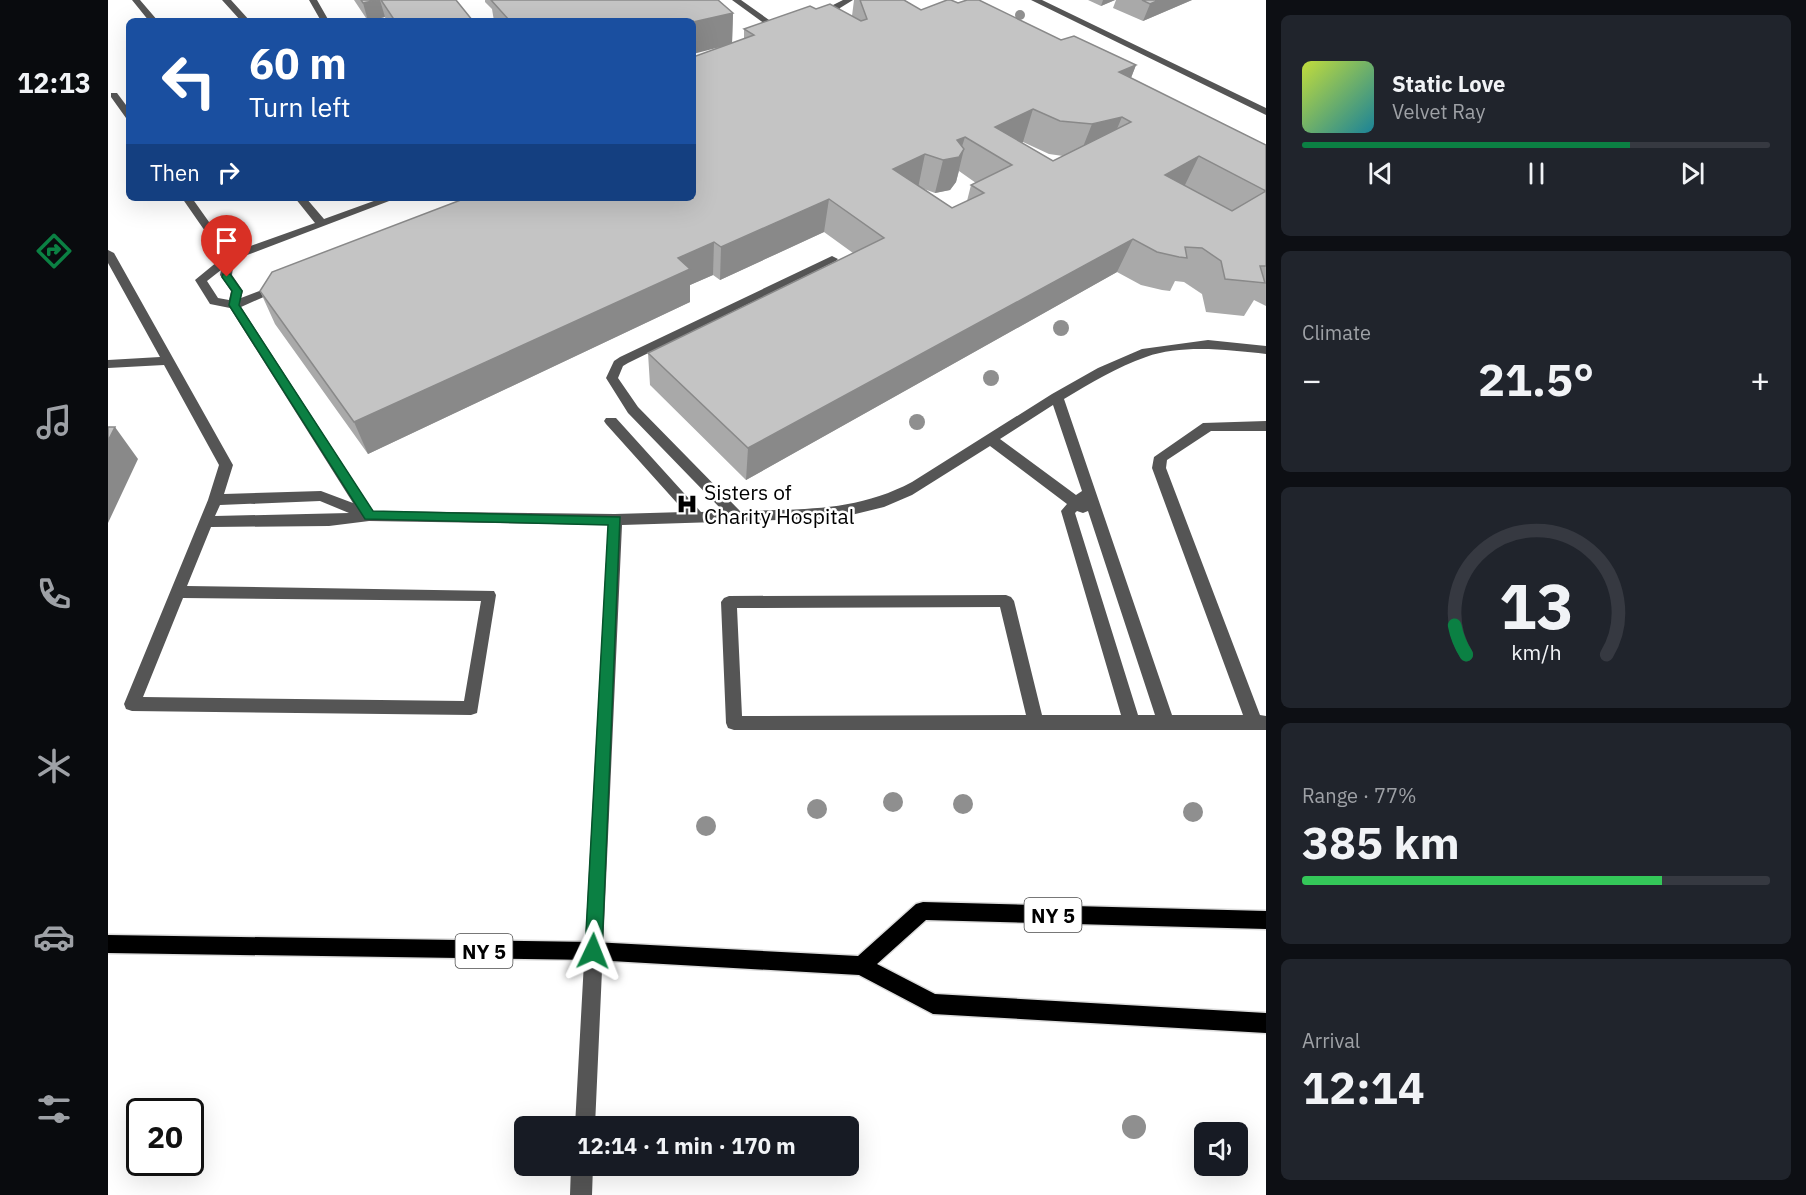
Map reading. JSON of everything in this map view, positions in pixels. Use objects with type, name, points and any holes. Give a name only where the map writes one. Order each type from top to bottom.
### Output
[{"type":"main road","name":"NY 5","points":[[861,966],[922,911],[1266,920]]},
{"type":"main road","name":"NY 5","points":[[108,944],[593,951],[861,966],[933,1004],[1266,1023]]},
{"type":"street","points":[[136,0],[151,18]]},
{"type":"street","points":[[226,0],[243,18]]},
{"type":"street","points":[[313,0],[323,18]]},
{"type":"street","points":[[736,0],[782,32],[782,37],[771,41]]},
{"type":"street","points":[[845,28],[835,20],[832,14],[836,7],[849,0]]},
{"type":"street","points":[[1035,0],[1266,112]]},
{"type":"street","points":[[108,86],[111,96],[126,113]]},
{"type":"street","points":[[189,201],[229,258],[226,275],[237,291],[234,305],[369,516]]},
{"type":"street","points":[[303,201],[322,224]]},
{"type":"street","points":[[294,282],[234,305],[214,301],[201,280],[229,258],[384,201]]},
{"type":"street","points":[[108,253],[226,465],[215,500],[176,592],[132,704],[471,708],[489,595],[176,592]]},
{"type":"street","points":[[737,518],[633,410],[612,378],[618,364],[832,259]]},
{"type":"street","points":[[206,522],[369,516],[699,519],[839,513],[894,499],[992,440],[1057,397],[1102,371],[1146,351],[1208,344],[1266,350]]},
{"type":"street","points":[[108,364],[168,361]]},
{"type":"street","points":[[1057,397],[1166,722]]},
{"type":"street","points":[[611,421],[699,519]]},
{"type":"street","points":[[1036,723],[1006,601],[729,602],[734,723],[1036,723],[1132,723],[1166,722],[1260,723],[1159,468],[1161,457],[1208,426],[1266,426]]},
{"type":"street","points":[[992,440],[1098,518]]},
{"type":"street","points":[[1089,492],[1068,511],[1132,723]]},
{"type":"street","points":[[215,500],[321,496],[369,516]]},
{"type":"street","points":[[585,1116],[615,520]]},
{"type":"street","points":[[581,1195],[582,1176]]},
{"type":"building","points":[[361,0],[377,0],[363,3]]},
{"type":"building","points":[[381,0],[456,0],[471,18],[393,18]]},
{"type":"building","points":[[491,0],[718,0],[733,13],[696,21],[696,18],[507,18]]},
{"type":"building","points":[[860,0],[904,0],[921,10],[947,0],[958,3],[979,0],[1061,40],[1074,36],[1136,65],[1119,72],[1266,145],[1266,191],[1266,266],[1260,266],[1265,283],[1225,279],[1221,261],[1202,248],[1185,247],[1187,258],[1179,257],[1157,252],[1133,239],[748,448],[648,353],[884,238],[829,199],[721,247],[714,242],[678,258],[690,269],[354,422],[260,291],[272,272],[458,201],[696,201],[696,56],[754,35],[744,29],[810,6],[816,9],[830,4],[861,21],[867,19]],"holes":[[[1033,109],[1060,121],[1092,124],[1122,117],[1131,122],[1053,161],[995,127]],[[965,137],[1012,165],[971,185],[984,193],[952,208],[893,169],[925,154],[943,160],[959,157],[964,149],[957,140]],[[1199,156],[1266,191],[1232,211],[1165,175]]]},
{"type":"building","points":[[1142,0],[1159,0],[1150,4]]},
{"type":"building","points":[[108,427],[115,427],[108,441]]},
{"type":"place","name":"Sisters of Charity Hospital","points":[[687,504]]},
{"type":"route","points":[[227,277],[237,291],[234,305],[369,516],[615,520],[593,951]]}]
